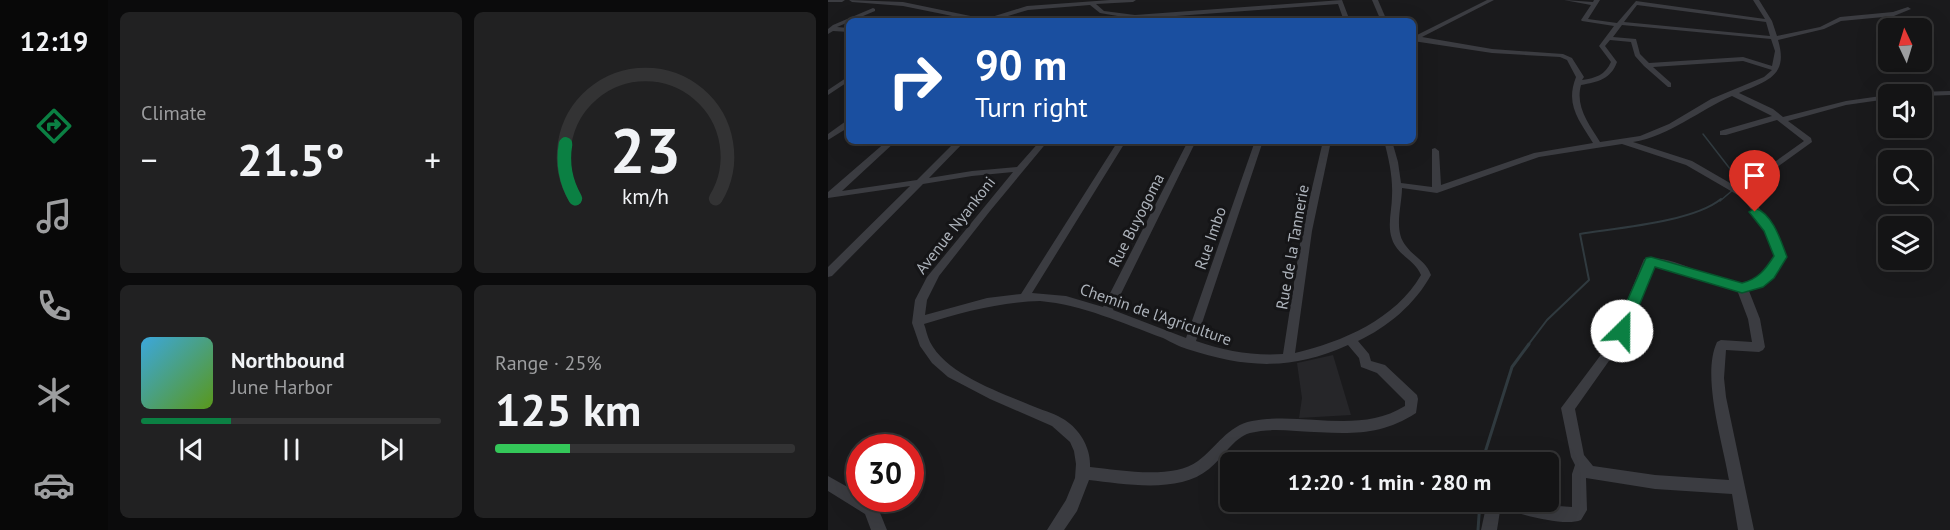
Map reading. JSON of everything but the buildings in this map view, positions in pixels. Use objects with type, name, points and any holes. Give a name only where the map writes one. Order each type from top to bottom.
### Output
[{"type":"street","points":[[828,0],[842,0]]},
{"type":"street","points":[[852,0],[903,4],[971,18]]},
{"type":"street","points":[[903,4],[914,0]]},
{"type":"street","points":[[994,18],[1016,10],[1133,0]]},
{"type":"street","points":[[1376,0],[1383,18]]},
{"type":"street","points":[[1416,38],[1491,0]]},
{"type":"street","points":[[1567,0],[1596,2],[1585,21],[1776,38],[1822,28],[1840,18],[1894,14],[1908,9]]},
{"type":"street","points":[[1396,185],[1437,190],[1537,155],[1625,142],[1658,133],[1732,93],[1767,79],[1776,69],[1778,51],[1776,38],[1769,21],[1756,0]]},
{"type":"street","points":[[1092,3],[1102,12],[1135,17],[1339,1],[1343,18]]},
{"type":"street","points":[[1577,83],[1609,75],[1614,62],[1602,46],[1634,3],[1769,21]]},
{"type":"street","points":[[855,18],[873,10]]},
{"type":"street","points":[[829,30],[846,22]]},
{"type":"street","points":[[829,30],[846,30]]},
{"type":"street","points":[[1416,38],[1492,51],[1567,57],[1580,77],[1574,95],[1574,108],[1598,146]]},
{"type":"street","points":[[1607,38],[1634,40],[1637,55],[1668,86]]},
{"type":"street","points":[[1646,66],[1743,59],[1776,69]]},
{"type":"street","points":[[828,93],[846,80]]},
{"type":"street","points":[[1732,93],[1780,118],[1805,136],[1808,142],[1773,166]]},
{"type":"street","points":[[1932,94],[1950,93]]},
{"type":"street","points":[[1723,133],[1846,103],[1878,98]]},
{"type":"street","points":[[828,138],[846,125]]},
{"type":"street","points":[[1625,142],[1689,163],[1749,199],[1770,230],[1781,257],[1779,263],[1758,284],[1742,288],[1659,262],[1648,262],[1622,331],[1568,408],[1582,465],[1589,472],[1622,478],[1738,488]]},
{"type":"street","points":[[829,196],[889,144]]},
{"type":"street","points":[[828,273],[958,144]]},
{"type":"street","name":"Avenue Nyankoni","points":[[1041,144],[927,285],[921,301],[919,321],[924,346],[938,364],[987,392],[1062,424],[1080,448],[1084,474]]},
{"type":"street","points":[[1025,296],[1120,144]]},
{"type":"street","name":"Rue Buyogoma","points":[[1106,312],[1190,144]]},
{"type":"street","name":"Rue Imbo","points":[[1189,345],[1258,144]]},
{"type":"street","name":"Rue de la Tannerie","points":[[1288,358],[1307,231],[1326,144]]},
{"type":"street","name":"Chemin de l'Agriculture","points":[[919,321],[975,305],[1025,296],[1060,299],[1106,312],[1189,345],[1230,358],[1288,358],[1329,349],[1350,340],[1396,310],[1426,275],[1424,269],[1402,250],[1397,242],[1393,222],[1395,162],[1389,144]]},
{"type":"street","points":[[1435,151],[1437,190]]},
{"type":"street","points":[[829,196],[975,172],[1020,169]]},
{"type":"street","points":[[1742,288],[1754,319],[1760,347],[1721,345],[1718,356],[1723,418],[1732,447],[1746,530]]},
{"type":"street","points":[[1055,530],[1080,493],[1084,474],[1152,478],[1186,474],[1201,466],[1232,437],[1251,427],[1357,426],[1389,421],[1406,414],[1411,409],[1412,399],[1381,369],[1365,364],[1365,357],[1350,340]]},
{"type":"street","points":[[1489,530],[1493,507],[1501,501],[1544,512],[1576,515],[1579,510],[1579,474],[1582,465]]},
{"type":"street","points":[[828,483],[870,509],[879,530]]},
{"type":"shaded area","points":[[1333,355],[1351,415],[1299,418],[1302,398],[1297,363]]},
{"type":"waterway","points":[[1703,134],[1741,183],[1720,201]]},
{"type":"waterway","points":[[1528,345],[1547,320],[1589,280],[1580,234],[1674,219],[1708,207],[1721,199]]},
{"type":"waterway","points":[[1485,452],[1512,367],[1529,344]]},
{"type":"waterway","points":[[1478,530],[1479,512]]},
{"type":"route","points":[[1622,331],[1648,262],[1659,262],[1742,288],[1758,284],[1779,263],[1781,257],[1770,230],[1755,212]]}]
